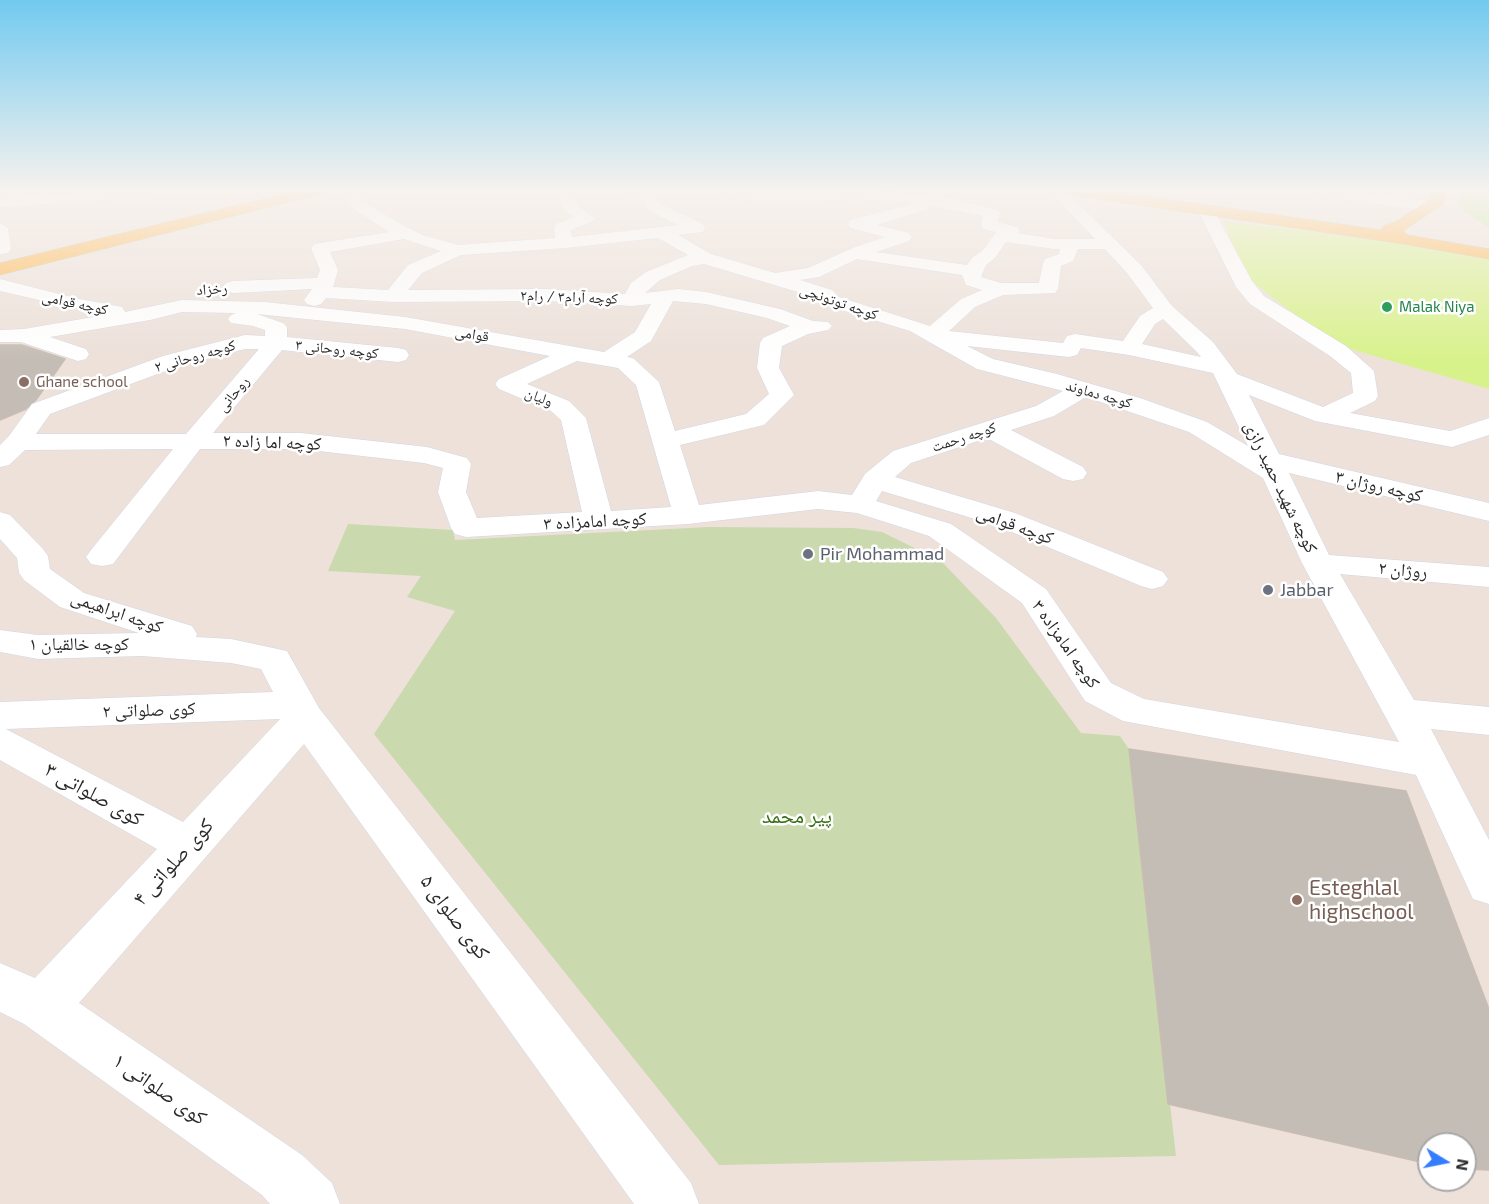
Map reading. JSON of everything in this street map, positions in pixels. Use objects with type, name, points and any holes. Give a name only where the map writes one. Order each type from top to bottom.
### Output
[{"type":"main road","points":[[1,256],[42,247]]},
{"type":"main road","points":[[0,268],[85,247]]},
{"type":"street","points":[[301,311],[323,287],[329,270],[320,248],[325,247]]},
{"type":"street","points":[[448,247],[458,250],[501,247]]},
{"type":"street","name":"کوچه توتونچی","points":[[686,247],[705,258],[825,294],[832,301],[919,329]]},
{"type":"street","points":[[773,279],[812,273],[872,247]]},
{"type":"street","points":[[994,247],[978,262],[971,276],[973,281],[1000,289],[1048,289],[1052,263],[1067,258],[1070,247]]},
{"type":"street","name":"کوچه شهید حمید رازی","points":[[1113,247],[1134,269],[1165,310],[1205,347],[1225,374],[1273,467],[1317,563],[1430,762],[1489,885]]},
{"type":"street","points":[[1225,247],[1243,283],[1257,300],[1338,351],[1362,371],[1366,396],[1324,416]]},
{"type":"street","points":[[393,296],[415,269],[458,250]]},
{"type":"street","points":[[855,253],[902,262],[973,271]]},
{"type":"street","points":[[632,300],[638,287],[653,276],[687,261],[705,258]]},
{"type":"street","name":"کوچه قوامی","points":[[0,285],[102,310],[150,314]]},
{"type":"street","name":"کوچه آرام۳ / رام۲","points":[[323,287],[393,296],[547,295],[632,300],[666,296],[706,298],[773,313],[811,327]]},
{"type":"street","name":"رخزاد","points":[[102,310],[180,291],[323,287]]},
{"type":"street","points":[[919,329],[1000,289]]},
{"type":"street","points":[[609,359],[643,336],[666,296]]},
{"type":"street","name":"قوامی","points":[[150,314],[182,306],[301,311],[405,322],[576,352],[625,363],[647,382],[688,515]]},
{"type":"street","points":[[1129,348],[1147,320],[1165,310]]},
{"type":"street","points":[[0,336],[24,335],[150,314],[256,320],[276,327],[276,343]]},
{"type":"street","points":[[665,441],[755,420],[782,395],[768,368],[771,343],[811,327],[870,322],[1069,350]]},
{"type":"street","name":"کوچه دماوند","points":[[919,329],[986,364],[1050,379],[1134,404],[1198,427],[1273,467]]},
{"type":"street","points":[[24,335],[78,354]]},
{"type":"street","points":[[1050,379],[1075,341],[1129,348],[1225,374],[1324,416],[1452,439],[1489,426]]},
{"type":"street","name":"کوچه روحانی ۲","points":[[9,450],[40,409],[171,360],[245,342],[276,343]]},
{"type":"street","name":"کوچه روحانی ۳","points":[[276,343],[398,355]]},
{"type":"street","name":"روحانی","points":[[102,557],[194,440],[276,343]]},
{"type":"street","name":"ولیان","points":[[576,352],[507,384],[560,405],[573,418],[599,521]]},
{"type":"street","name":"کوچه رحمت","points":[[868,492],[902,457],[1045,411],[1083,389]]},
{"type":"street","points":[[989,429],[1073,473]]},
{"type":"street","name":"کوچه اما زاده ۲","points":[[9,450],[194,440],[301,441],[427,455],[457,464],[452,492],[466,528]]},
{"type":"street","name":"کوچه روژان ۳","points":[[1273,467],[1489,512]]},
{"type":"street","name":"کوچه قوامی","points":[[868,492],[1005,519],[1152,579]]},
{"type":"street","name":"کوچه امامزاده ۳","points":[[466,528],[688,515],[868,492],[940,530],[1034,596],[1098,692],[1136,711],[1430,762]]},
{"type":"street","name":"کوچه ابراهیمی","points":[[0,521],[32,556],[35,573],[72,600],[231,651]]},
{"type":"street","name":"روژان ۲","points":[[1317,563],[1489,577]]},
{"type":"street","name":"کوچه خالقیان ۱","points":[[0,641],[38,647],[142,644],[231,651]]},
{"type":"street","name":"کوی صلوای ۵","points":[[231,651],[274,659],[301,711],[670,1204]]},
{"type":"street","name":"کوی صلواتی ۲","points":[[0,716],[301,711]]},
{"type":"street","name":"کوی صلواتی ۴","points":[[21,996],[188,845],[301,711]]},
{"type":"street","points":[[1402,713],[1489,721]]},
{"type":"street","name":"کوی صلواتی ۳","points":[[0,742],[188,845]]},
{"type":"street","name":"کوی صلواتی ۱","points":[[21,996],[282,1175],[311,1204]]},
{"type":"green space","name":"Malak Niya","points":[[1231,247],[1437,247],[1489,256],[1489,389],[1333,344],[1237,270]]},
{"type":"green space","name":"پیر محمد","points":[[348,524],[453,530],[455,540],[709,527],[853,528],[882,532],[941,561],[996,618],[1081,733],[1120,736],[1129,749],[1176,1156],[719,1165],[374,734],[455,611],[407,597],[421,576],[328,571]]},
{"type":"building","name":"Ghane school","points":[[0,345],[22,345],[65,359],[36,400],[26,409],[0,420]]},
{"type":"building","name":"Esteghlal highschool","points":[[1129,749],[1406,791],[1489,1009],[1489,1170],[1477,1170],[1477,1132],[1417,1132],[1417,1161],[1168,1104]]},
{"type":"place","name":"Malak Niya","points":[[1387,307]]},
{"type":"place","name":"Ghane school","points":[[24,382]]},
{"type":"place","name":"Pir Mohammad","points":[[808,554]]},
{"type":"place","name":"Jabbar","points":[[1268,590]]},
{"type":"place","name":"Esteghlal highschool","points":[[1297,900]]}]
